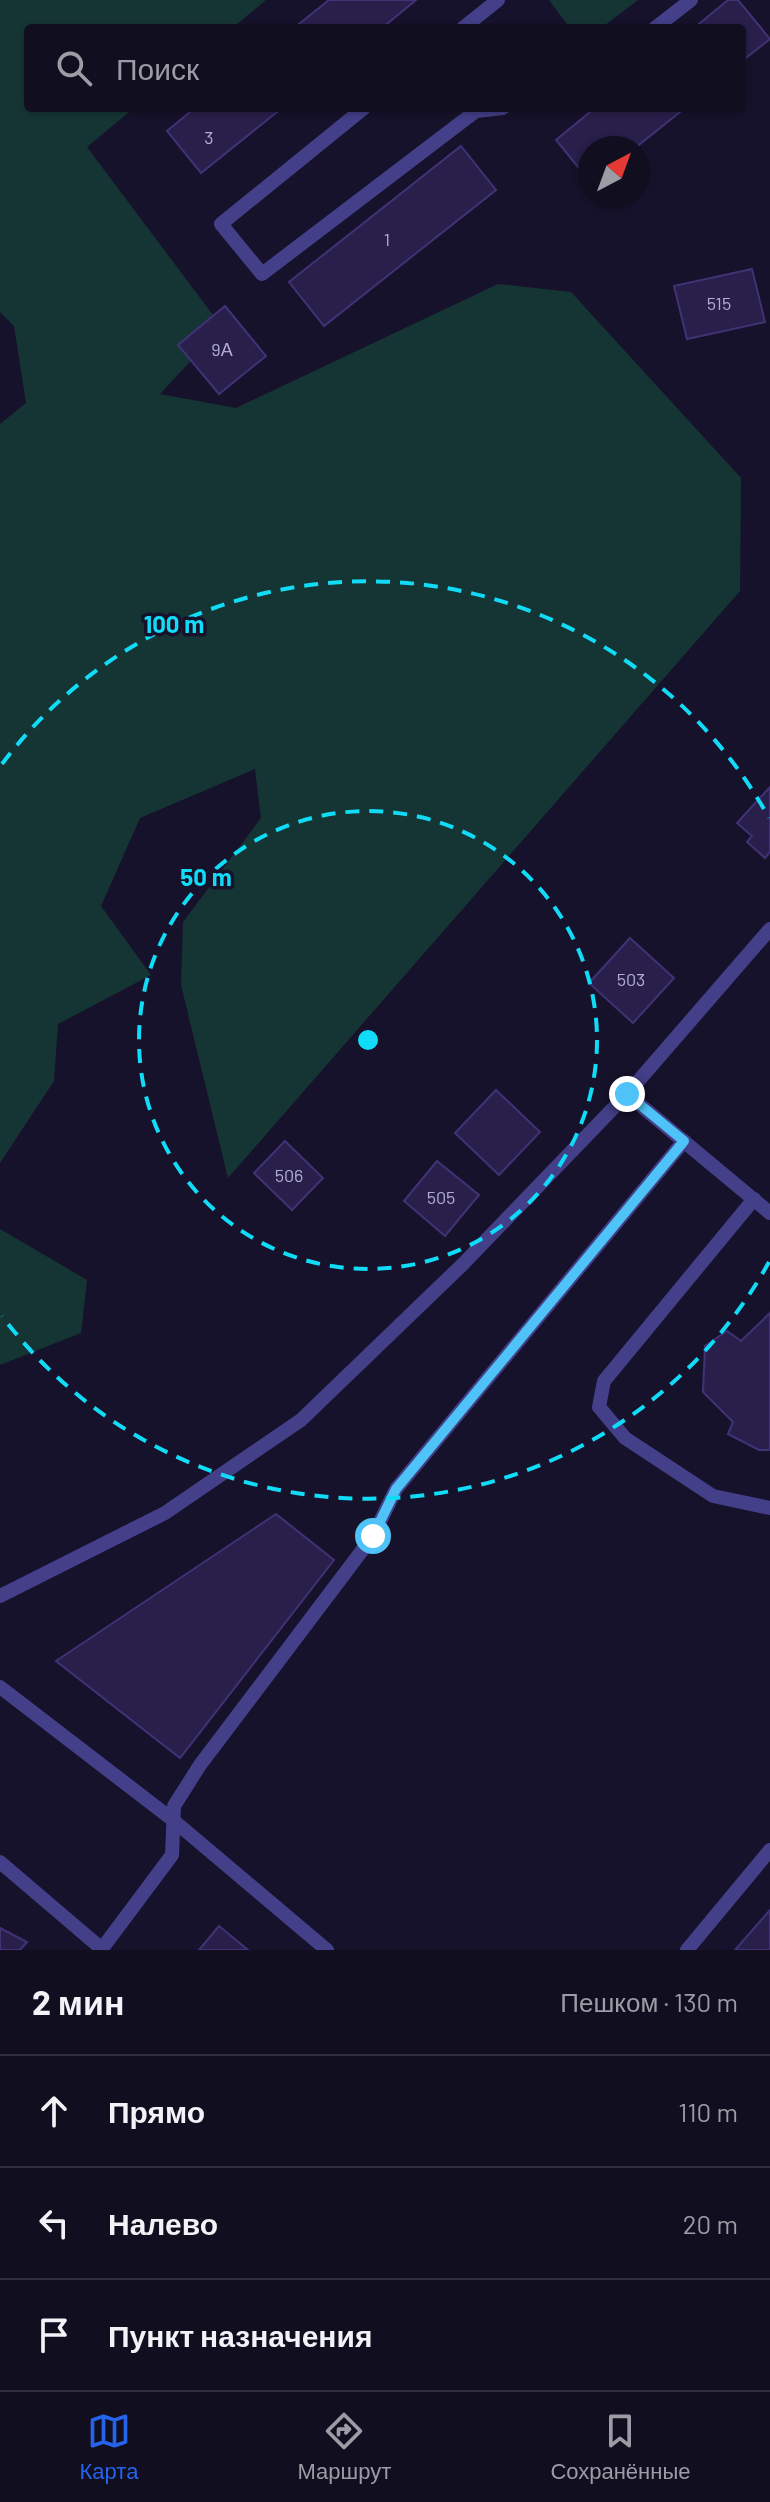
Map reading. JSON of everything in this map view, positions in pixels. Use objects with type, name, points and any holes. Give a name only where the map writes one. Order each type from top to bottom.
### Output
[{"type":"lane","points":[[468,24],[498,0]]},
{"type":"lane","points":[[660,24],[691,0]]},
{"type":"lane","points":[[359,112],[221,224],[262,274],[475,112]]},
{"type":"lane","points":[[0,1596],[165,1513],[301,1420],[463,1264],[627,1094],[770,930]]},
{"type":"lane","points":[[627,1094],[770,1213]]},
{"type":"lane","points":[[0,1862],[102,1949],[172,1855],[174,1806],[200,1765],[373,1536],[396,1489],[684,1141]]},
{"type":"lane","points":[[754,1199],[604,1381],[599,1407],[625,1438],[713,1496],[770,1508]]},
{"type":"lane","points":[[0,1687],[173,1820],[327,1950]]},
{"type":"lane","points":[[687,1950],[770,1850]]},
{"type":"green space","points":[[0,0],[266,0],[237,24],[24,24],[24,112],[129,112],[87,147],[222,327],[160,394],[236,408],[498,284],[571,292],[741,478],[740,591],[228,1178],[181,985],[183,922],[261,818],[255,769],[140,818],[101,906],[151,975],[58,1024],[54,1081],[0,1163],[0,424],[26,403],[14,326],[0,312]]},
{"type":"green space","points":[[549,0],[638,0],[606,24],[567,24]]},
{"type":"green space","points":[[0,1229],[87,1280],[81,1333],[0,1365]]},
{"type":"building","points":[[329,0],[416,0],[387,24],[299,24]]},
{"type":"building","points":[[728,0],[738,0],[770,39],[746,58],[746,24],[699,24]]},
{"type":"building","points":[[190,112],[277,112],[201,173],[167,131]]},
{"type":"building","points":[[590,112],[680,112],[650,136],[578,136],[578,167],[556,140]]},
{"type":"building","points":[[461,146],[496,190],[324,326],[289,282]]},
{"type":"building","points":[[752,269],[765,322],[687,339],[674,286]]},
{"type":"building","points":[[225,306],[266,356],[219,394],[178,345]]},
{"type":"building","points":[[770,787],[770,852],[765,858],[747,842],[752,836],[737,823]]},
{"type":"building","points":[[630,938],[674,978],[633,1023],[589,983]]},
{"type":"building","points":[[496,1090],[540,1132],[499,1175],[455,1133]]},
{"type":"building","points":[[285,1141],[323,1178],[292,1210],[254,1173]]},
{"type":"building","points":[[437,1161],[479,1195],[445,1236],[404,1201]]},
{"type":"building","points":[[770,1313],[770,1450],[759,1450],[728,1434],[733,1422],[703,1392],[705,1346],[727,1331],[741,1341]]},
{"type":"building","points":[[276,1514],[334,1560],[180,1758],[56,1661]]},
{"type":"building","points":[[770,1910],[770,1950],[735,1950]]},
{"type":"building","points":[[219,1926],[248,1950],[199,1950]]},
{"type":"building","points":[[0,1928],[27,1942],[20,1950],[0,1950]]},
{"type":"route","points":[[373,1536],[396,1489],[684,1141],[627,1094]]}]
